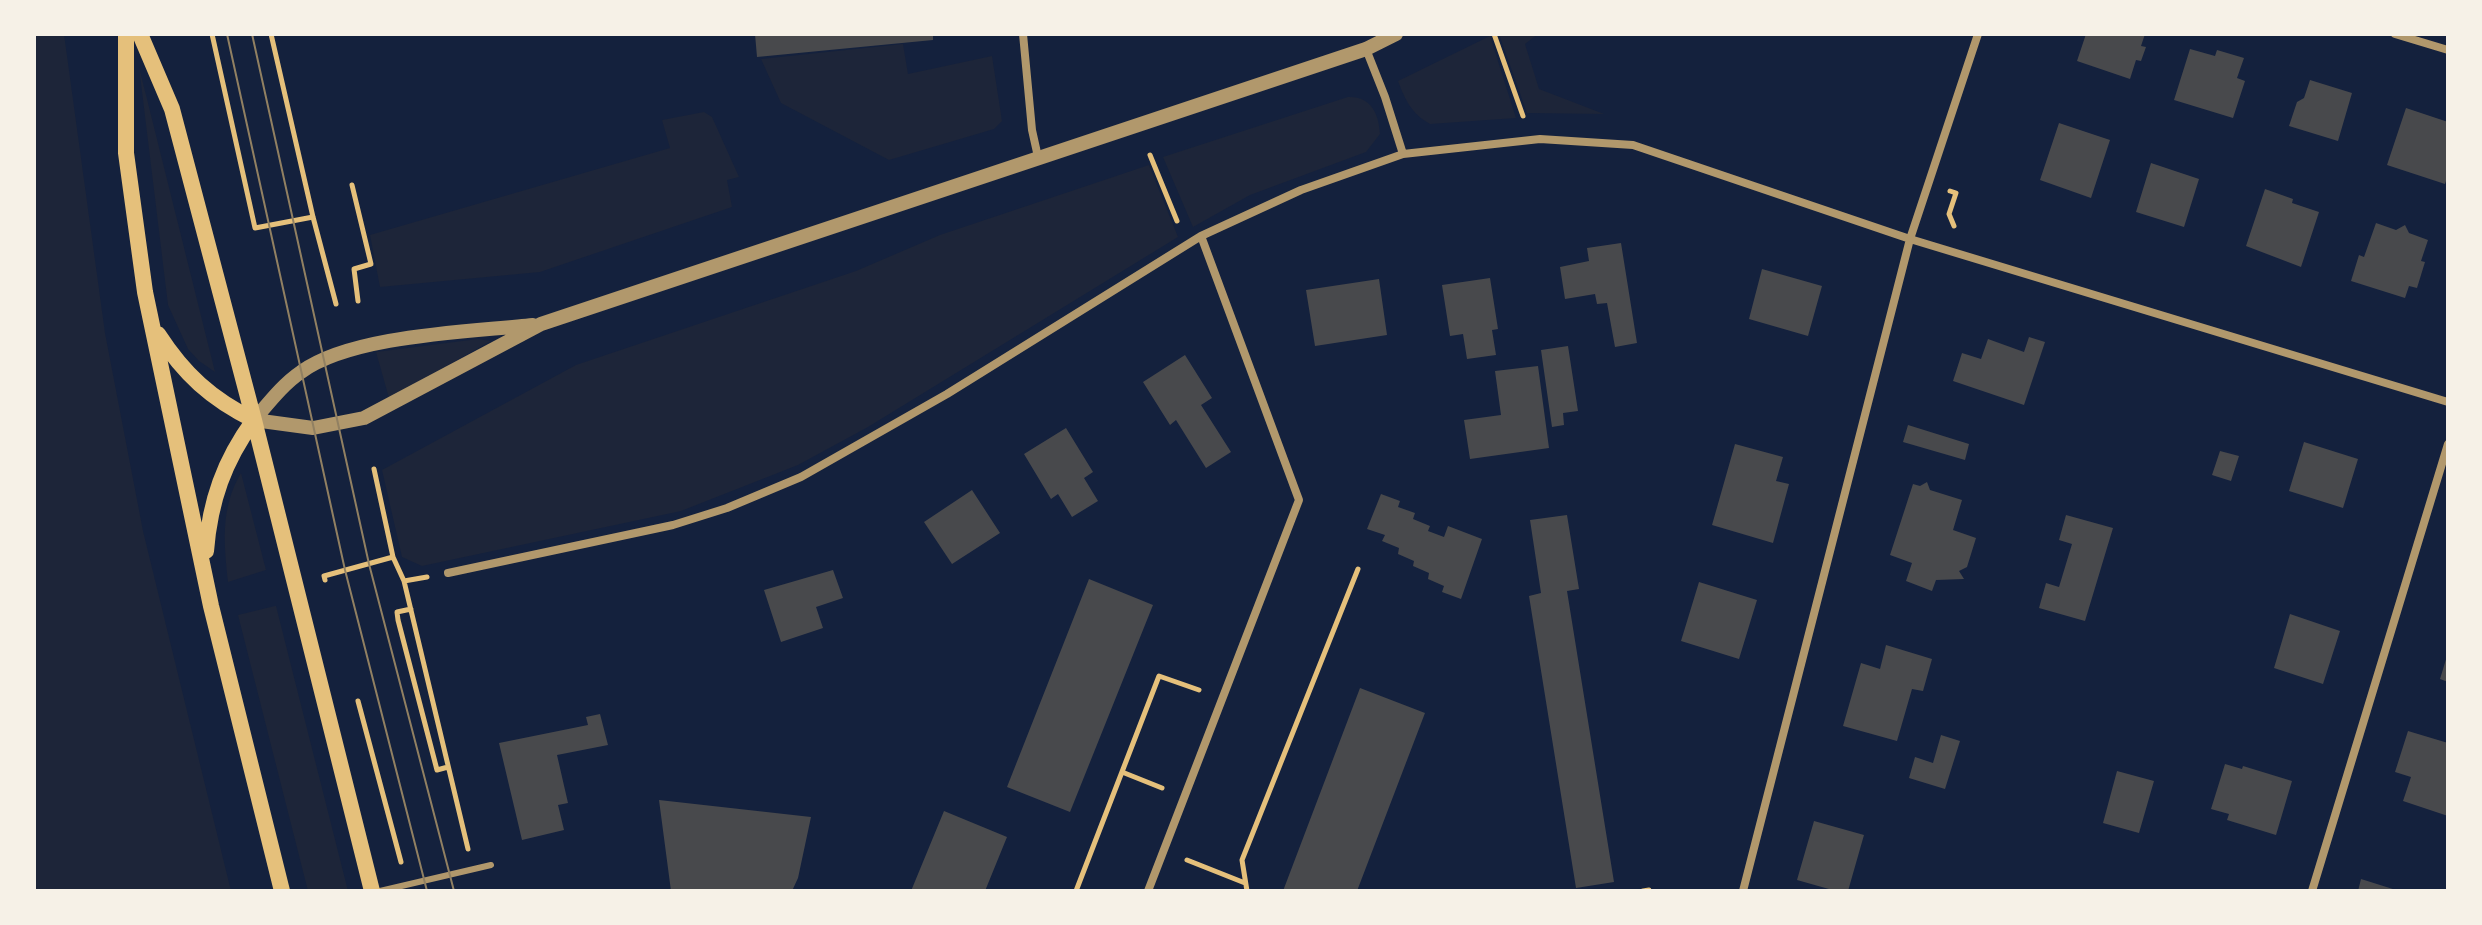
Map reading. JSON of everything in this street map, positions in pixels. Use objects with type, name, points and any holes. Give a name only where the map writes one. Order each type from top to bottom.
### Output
[{"type":"main road","points":[[126,34],[126,153],[152,326],[204,571],[282,891]]},
{"type":"main road","points":[[140,34],[172,109],[372,891]]},
{"type":"main road","points":[[152,326],[169,352],[194,380],[221,404],[254,420]]},
{"type":"main road","points":[[204,571],[214,495],[224,466],[254,420]]},
{"type":"street","points":[[1023,34],[1032,130],[1038,157]]},
{"type":"street","points":[[254,420],[313,428],[364,418],[541,324],[1366,49],[1396,34]]},
{"type":"street","points":[[1743,891],[1910,239],[1978,34]]},
{"type":"street","points":[[2395,34],[2448,50]]},
{"type":"street","points":[[1366,49],[1403,154]]},
{"type":"street","points":[[448,573],[673,525],[727,508],[801,477],[947,394],[1201,236],[1301,190],[1403,154],[1540,139],[1633,145],[1910,239],[2448,402]]},
{"type":"street","points":[[1148,891],[1299,500],[1201,236]]},
{"type":"street","points":[[254,420],[284,386],[322,359],[393,340],[541,324]]},
{"type":"street","points":[[2312,891],[2448,444]]},
{"type":"lane","points":[[380,891],[491,865]]},
{"type":"path","points":[[212,34],[255,228],[313,217]]},
{"type":"path","points":[[271,34],[336,304]]},
{"type":"path","points":[[1150,155],[1168,198]]},
{"type":"path","points":[[352,185],[371,264],[354,269],[358,301]]},
{"type":"path","points":[[374,469],[393,557],[404,581],[473,869]]},
{"type":"path","points":[[328,590],[324,576],[393,557]]},
{"type":"path","points":[[1247,891],[1242,860],[1358,569]]},
{"type":"path","points":[[404,581],[448,573]]},
{"type":"path","points":[[411,609],[397,612],[398,620],[437,770],[448,767]]},
{"type":"path","points":[[1076,891],[1159,676],[1222,699]]},
{"type":"path","points":[[356,694],[407,885]]},
{"type":"path","points":[[1122,772],[1185,796]]},
{"type":"path","points":[[1164,851],[1245,883]]},
{"type":"shaded area","points":[[34,34],[64,34],[105,333],[143,531],[231,891],[34,891]]},
{"type":"shaded area","points":[[1499,34],[1538,34],[1525,44],[1539,89],[1604,114],[1527,113]]},
{"type":"shaded area","points":[[1490,36],[1516,118],[1430,124],[1418,116],[1406,100],[1398,81]]},
{"type":"shaded area","points":[[903,44],[908,74],[992,56],[1002,121],[994,129],[889,160],[781,103],[761,59]]},
{"type":"shaded area","points":[[139,67],[215,372],[188,349],[168,305]]},
{"type":"shaded area","points":[[1348,97],[1368,103],[1378,120],[1380,134],[1366,152],[1250,195],[1193,227],[1163,157]]},
{"type":"shaded area","points":[[704,112],[712,117],[739,177],[727,180],[732,207],[540,272],[380,287],[370,235],[670,148],[662,120]]},
{"type":"shaded area","points":[[1149,165],[1178,237],[868,427],[798,465],[681,511],[422,566],[402,557],[382,470],[576,365],[856,271],[940,235]]},
{"type":"shaded area","points":[[478,339],[491,341],[389,398],[376,352]]},
{"type":"shaded area","points":[[241,473],[266,570],[228,582],[227,513]]},
{"type":"shaded area","points":[[276,606],[348,891],[308,891],[238,615]]},
{"type":"building","points":[[755,34],[933,34],[933,40],[757,57]]},
{"type":"building","points":[[2086,34],[2145,34],[2141,46],[2146,47],[2141,61],[2136,60],[2130,79],[2077,61]]},
{"type":"building","points":[[2190,49],[2215,56],[2217,50],[2244,58],[2237,78],[2245,81],[2233,118],[2174,100]]},
{"type":"building","points":[[2310,80],[2352,93],[2338,141],[2289,126],[2297,102],[2304,98]]},
{"type":"building","points":[[2406,108],[2448,122],[2448,175],[2445,184],[2387,165]]},
{"type":"building","points":[[2059,123],[2110,140],[2091,198],[2040,180]]},
{"type":"building","points":[[2151,163],[2199,179],[2184,227],[2136,212]]},
{"type":"building","points":[[2265,189],[2319,212],[2301,267],[2246,246]]},
{"type":"building","points":[[2376,223],[2396,230],[2405,225],[2409,233],[2428,240],[2417,288],[2409,286],[2405,298],[2351,281],[2359,255],[2364,257]]},
{"type":"building","points":[[1621,243],[1637,343],[1615,347],[1607,303],[1597,304],[1595,294],[1565,299],[1560,267],[1589,261],[1587,248]]},
{"type":"building","points":[[1762,269],[1822,286],[1808,336],[1749,319]]},
{"type":"building","points":[[1490,278],[1498,329],[1492,330],[1496,355],[1467,359],[1463,334],[1450,336],[1442,285]]},
{"type":"building","points":[[1379,279],[1387,335],[1315,346],[1306,290]]},
{"type":"building","points":[[2029,337],[2045,342],[2024,405],[1953,381],[1962,353],[1981,359],[1988,339],[2024,352]]},
{"type":"building","points":[[1568,346],[1578,411],[1563,413],[1564,425],[1552,427],[1541,350]]},
{"type":"building","points":[[1185,355],[1212,398],[1201,405],[1231,452],[1206,468],[1176,420],[1170,425],[1143,382]]},
{"type":"building","points":[[1538,366],[1549,448],[1470,459],[1464,420],[1501,415],[1495,371]]},
{"type":"building","points":[[1908,425],[1969,444],[1965,460],[1903,442]]},
{"type":"building","points":[[1066,428],[1093,472],[1084,478],[1098,501],[1072,517],[1058,494],[1051,499],[1024,454]]},
{"type":"building","points":[[2304,442],[2358,459],[2343,508],[2289,491]]},
{"type":"building","points":[[1735,444],[1783,457],[1776,481],[1789,484],[1773,543],[1712,525]]},
{"type":"building","points":[[2220,451],[2239,456],[2231,481],[2212,475]]},
{"type":"building","points":[[1927,482],[1930,490],[1962,500],[1953,530],[1976,538],[1967,567],[1959,571],[1964,579],[1936,580],[1932,591],[1906,581],[1912,563],[1890,555],[1913,484],[1920,486]]},
{"type":"building","points":[[972,490],[1000,533],[952,564],[924,522]]},
{"type":"building","points":[[1381,494],[1400,501],[1398,507],[1415,513],[1413,519],[1430,526],[1428,531],[1444,537],[1448,526],[1482,539],[1461,599],[1442,592],[1444,586],[1428,579],[1429,573],[1398,554],[1399,548],[1382,541],[1385,535],[1367,529]]},
{"type":"building","points":[[1567,515],[1579,589],[1567,591],[1614,882],[1576,888],[1529,596],[1541,593],[1530,520]]},
{"type":"building","points":[[2066,515],[2113,528],[2085,621],[2039,608],[2046,583],[2059,587],[2072,544],[2059,540]]},
{"type":"building","points":[[833,570],[843,598],[816,607],[823,628],[781,642],[764,590]]},
{"type":"building","points":[[1089,579],[1153,605],[1070,812],[1007,787]]},
{"type":"building","points":[[1699,582],[1757,600],[1739,659],[1681,641]]},
{"type":"building","points":[[2290,614],[2340,631],[2323,684],[2274,668]]},
{"type":"building","points":[[1886,645],[1932,659],[1923,691],[1912,689],[1897,741],[1843,726],[1861,663],[1880,669]]},
{"type":"building","points":[[2448,656],[2448,682],[2440,679]]},
{"type":"building","points":[[1360,688],[1425,713],[1357,891],[1283,891]]},
{"type":"building","points":[[600,714],[608,745],[557,755],[568,803],[558,805],[564,830],[522,840],[499,743],[588,725],[586,717]]},
{"type":"building","points":[[2408,731],[2448,743],[2448,816],[2403,801],[2411,777],[2395,772]]},
{"type":"building","points":[[1941,735],[1960,741],[1945,789],[1909,778],[1915,757],[1933,763]]},
{"type":"building","points":[[2225,764],[2242,769],[2243,766],[2292,781],[2276,835],[2227,820],[2229,814],[2211,809]]},
{"type":"building","points":[[2117,771],[2154,781],[2139,833],[2103,823]]},
{"type":"building","points":[[659,800],[811,817],[798,878],[792,891],[671,891]]},
{"type":"building","points":[[944,811],[1007,837],[985,891],[911,891]]},
{"type":"building","points":[[1814,821],[1864,835],[1848,891],[1836,891],[1797,880]]},
{"type":"building","points":[[2361,879],[2396,890],[2396,891],[2358,891]]},
{"type":"tram line","points":[[227,34],[345,570],[427,891]]},
{"type":"tram line","points":[[252,34],[369,564],[454,891]]}]
